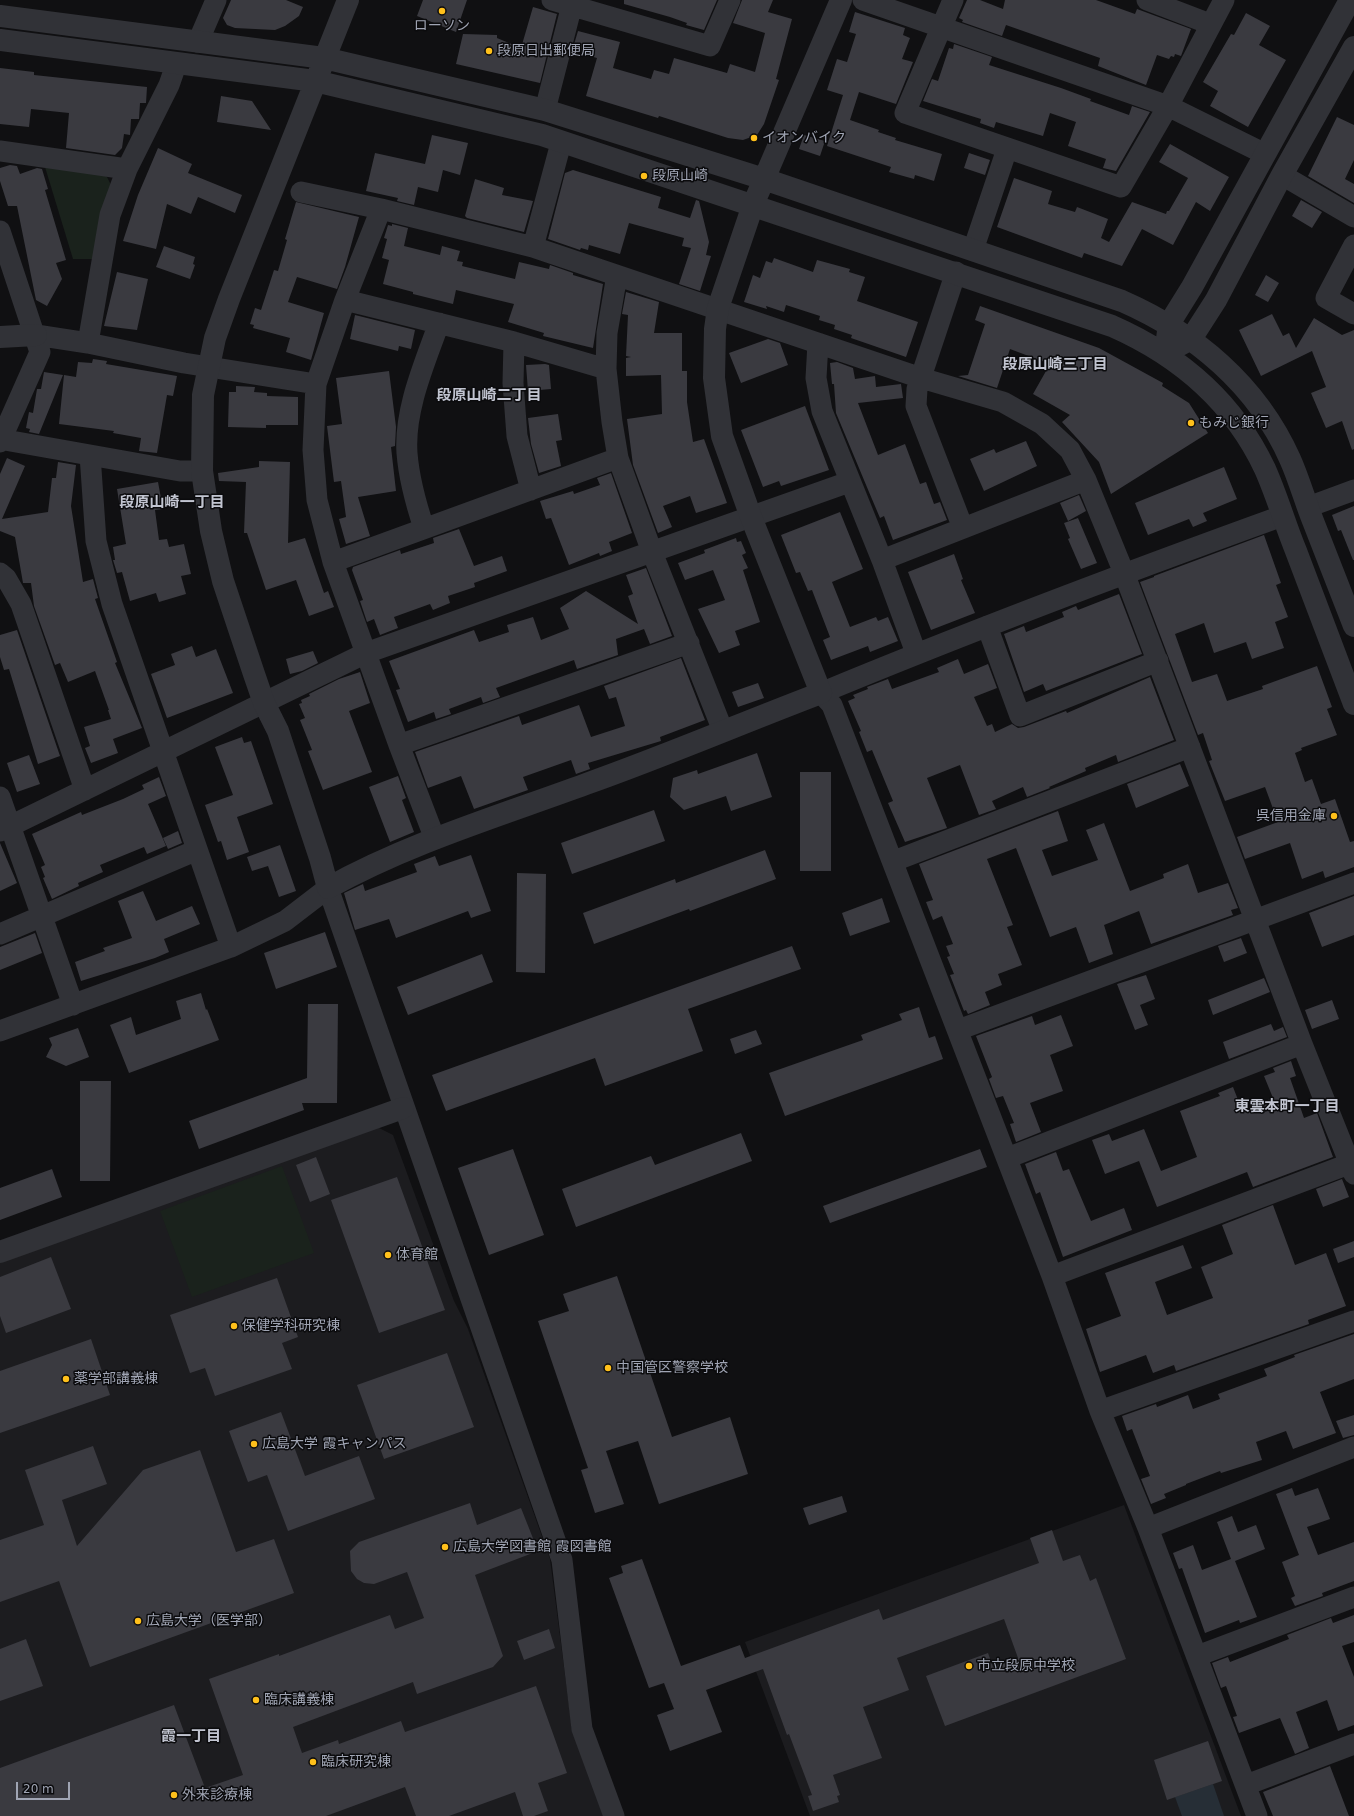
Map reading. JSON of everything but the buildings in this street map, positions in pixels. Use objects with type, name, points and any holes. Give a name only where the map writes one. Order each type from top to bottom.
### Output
[{"type":"street","points":[[198,42],[216,0]]},
{"type":"street","points":[[348,0],[229,299],[215,338],[208,367],[204,395],[202,471],[211,531],[223,581],[264,703],[278,731],[320,858],[328,888],[403,1108],[562,1560],[582,1729],[614,1816]]},
{"type":"street","points":[[552,0],[710,46],[730,0]]},
{"type":"street","points":[[841,0],[753,205],[718,308],[715,329],[714,378],[722,436],[751,517],[821,693],[832,705],[894,861],[1052,1276],[1100,1411],[1148,1528],[1257,1816]]},
{"type":"street","points":[[863,0],[942,26],[1168,106],[1265,154]]},
{"type":"street","points":[[953,0],[905,114],[1121,186],[1168,106],[1224,0]]},
{"type":"street","points":[[1148,0],[1210,24]]},
{"type":"street","points":[[1165,354],[1169,324],[1192,286],[1350,0]]},
{"type":"street","points":[[545,110],[572,5]]},
{"type":"street","points":[[0,16],[324,58],[545,110],[764,179],[1122,301],[1169,324],[1191,339],[1230,373],[1264,413],[1290,458],[1354,626]]},
{"type":"street","points":[[0,40],[315,81],[542,135],[561,143],[956,272],[1112,326],[1134,336],[1165,354],[1194,375],[1242,428],[1265,470],[1354,704]]},
{"type":"street","points":[[1165,354],[1191,339],[1216,300],[1282,175],[1354,47]]},
{"type":"street","points":[[88,343],[110,215],[128,169],[169,85],[176,64]]},
{"type":"street","points":[[533,247],[561,143]]},
{"type":"street","points":[[973,250],[1007,149]]},
{"type":"street","points":[[0,151],[128,169]]},
{"type":"street","points":[[1282,175],[1354,217]]},
{"type":"street","points":[[301,192],[381,209],[533,247],[718,308],[921,378],[1003,402],[1042,424],[1070,450],[1086,480],[1124,573],[1302,1044],[1353,1167],[1052,1276]]},
{"type":"street","points":[[381,209],[345,300],[316,384],[312,450],[317,500],[333,562],[399,745],[435,839]]},
{"type":"street","points":[[1,241],[36,335],[40,352],[0,440],[180,471],[202,471]]},
{"type":"street","points":[[1354,245],[1326,298],[1354,314]]},
{"type":"street","points":[[956,272],[917,389],[916,406],[963,528]]},
{"type":"street","points":[[617,275],[607,333],[606,369],[618,458],[652,552],[723,731]]},
{"type":"street","points":[[345,300],[514,342],[606,369]]},
{"type":"street","points":[[424,528],[413,492],[407,452],[414,392],[439,323]]},
{"type":"street","points":[[0,337],[36,335],[88,343],[208,367],[316,384]]},
{"type":"street","points":[[514,342],[513,383],[517,436],[531,490]]},
{"type":"street","points":[[818,343],[816,378],[822,411],[849,482],[882,560],[916,653]]},
{"type":"street","points":[[90,455],[96,541],[112,604],[162,752],[231,947]]},
{"type":"street","points":[[333,562],[618,458]]},
{"type":"street","points":[[882,560],[1086,480]]},
{"type":"street","points":[[5,829],[366,653],[849,482]]},
{"type":"street","points":[[1308,507],[1354,490]]},
{"type":"street","points":[[0,1031],[231,947],[285,922],[328,888],[362,869],[435,839],[630,768],[821,693],[916,653],[1124,573],[1282,516]]},
{"type":"street","points":[[0,573],[6,578],[21,604],[85,790]]},
{"type":"street","points":[[987,626],[1020,716],[1158,661]]},
{"type":"street","points":[[399,745],[688,643]]},
{"type":"street","points":[[894,861],[1190,747]]},
{"type":"street","points":[[0,797],[5,829],[42,916],[73,1005]]},
{"type":"street","points":[[0,934],[197,850]]},
{"type":"street","points":[[958,1030],[1354,883]]},
{"type":"street","points":[[1007,1158],[1302,1044]]},
{"type":"street","points":[[0,1252],[403,1108]]},
{"type":"street","points":[[1100,1411],[1354,1321]]},
{"type":"street","points":[[1148,1528],[1354,1447]]},
{"type":"street","points":[[1197,1656],[1354,1597]]},
{"type":"street","points":[[1246,1785],[1354,1744]]},
{"type":"shaded area","points":[[45,167],[105,173],[111,185],[93,259],[73,259]]},
{"type":"shaded area","name":"広島大学 霞キャンパス","points":[[375,1126],[393,1135],[454,1301],[468,1329],[550,1559],[572,1729],[605,1816],[0,1816],[0,1262]]},
{"type":"shaded area","points":[[282,1166],[314,1253],[192,1297],[160,1211]]},
{"type":"shaded area","name":"市立段原中学校","points":[[1124,1505],[1241,1816],[810,1816],[745,1642]]},
{"type":"shaded area","points":[[1213,1784],[1224,1816],[1182,1816],[1175,1797]]},
{"type":"place","name":"ローソン","points":[[442,11]]},
{"type":"place","name":"段原日出郵便局","points":[[489,51]]},
{"type":"place","name":"イオンバイク","points":[[754,138]]},
{"type":"place","name":"段原山崎","points":[[644,176]]},
{"type":"place","name":"もみじ銀行","points":[[1191,423]]},
{"type":"place","name":"呉信用金庫","points":[[1334,816]]},
{"type":"place","name":"体育館","points":[[388,1255]]},
{"type":"place","name":"保健学科研究棟","points":[[234,1326]]},
{"type":"place","name":"中国管区警察学校","points":[[608,1368]]},
{"type":"place","name":"薬学部講義棟","points":[[66,1379]]},
{"type":"place","name":"広島大学 霞キャンパス","points":[[254,1444]]},
{"type":"place","name":"広島大学図書館 霞図書館","points":[[445,1547]]},
{"type":"place","name":"広島大学（医学部）","points":[[138,1621]]},
{"type":"place","name":"市立段原中学校","points":[[969,1666]]},
{"type":"place","name":"臨床講義棟","points":[[256,1700]]},
{"type":"place","name":"臨床研究棟","points":[[313,1762]]},
{"type":"place","name":"外来診療棟","points":[[174,1795]]},
{"type":"district","name":"段原山崎三丁目","points":[[1055,365]]},
{"type":"district","name":"段原山崎二丁目","points":[[489,396]]},
{"type":"district","name":"段原山崎一丁目","points":[[172,503]]},
{"type":"district","name":"東雲本町一丁目","points":[[1287,1107]]},
{"type":"district","name":"霞一丁目","points":[[191,1737]]}]
